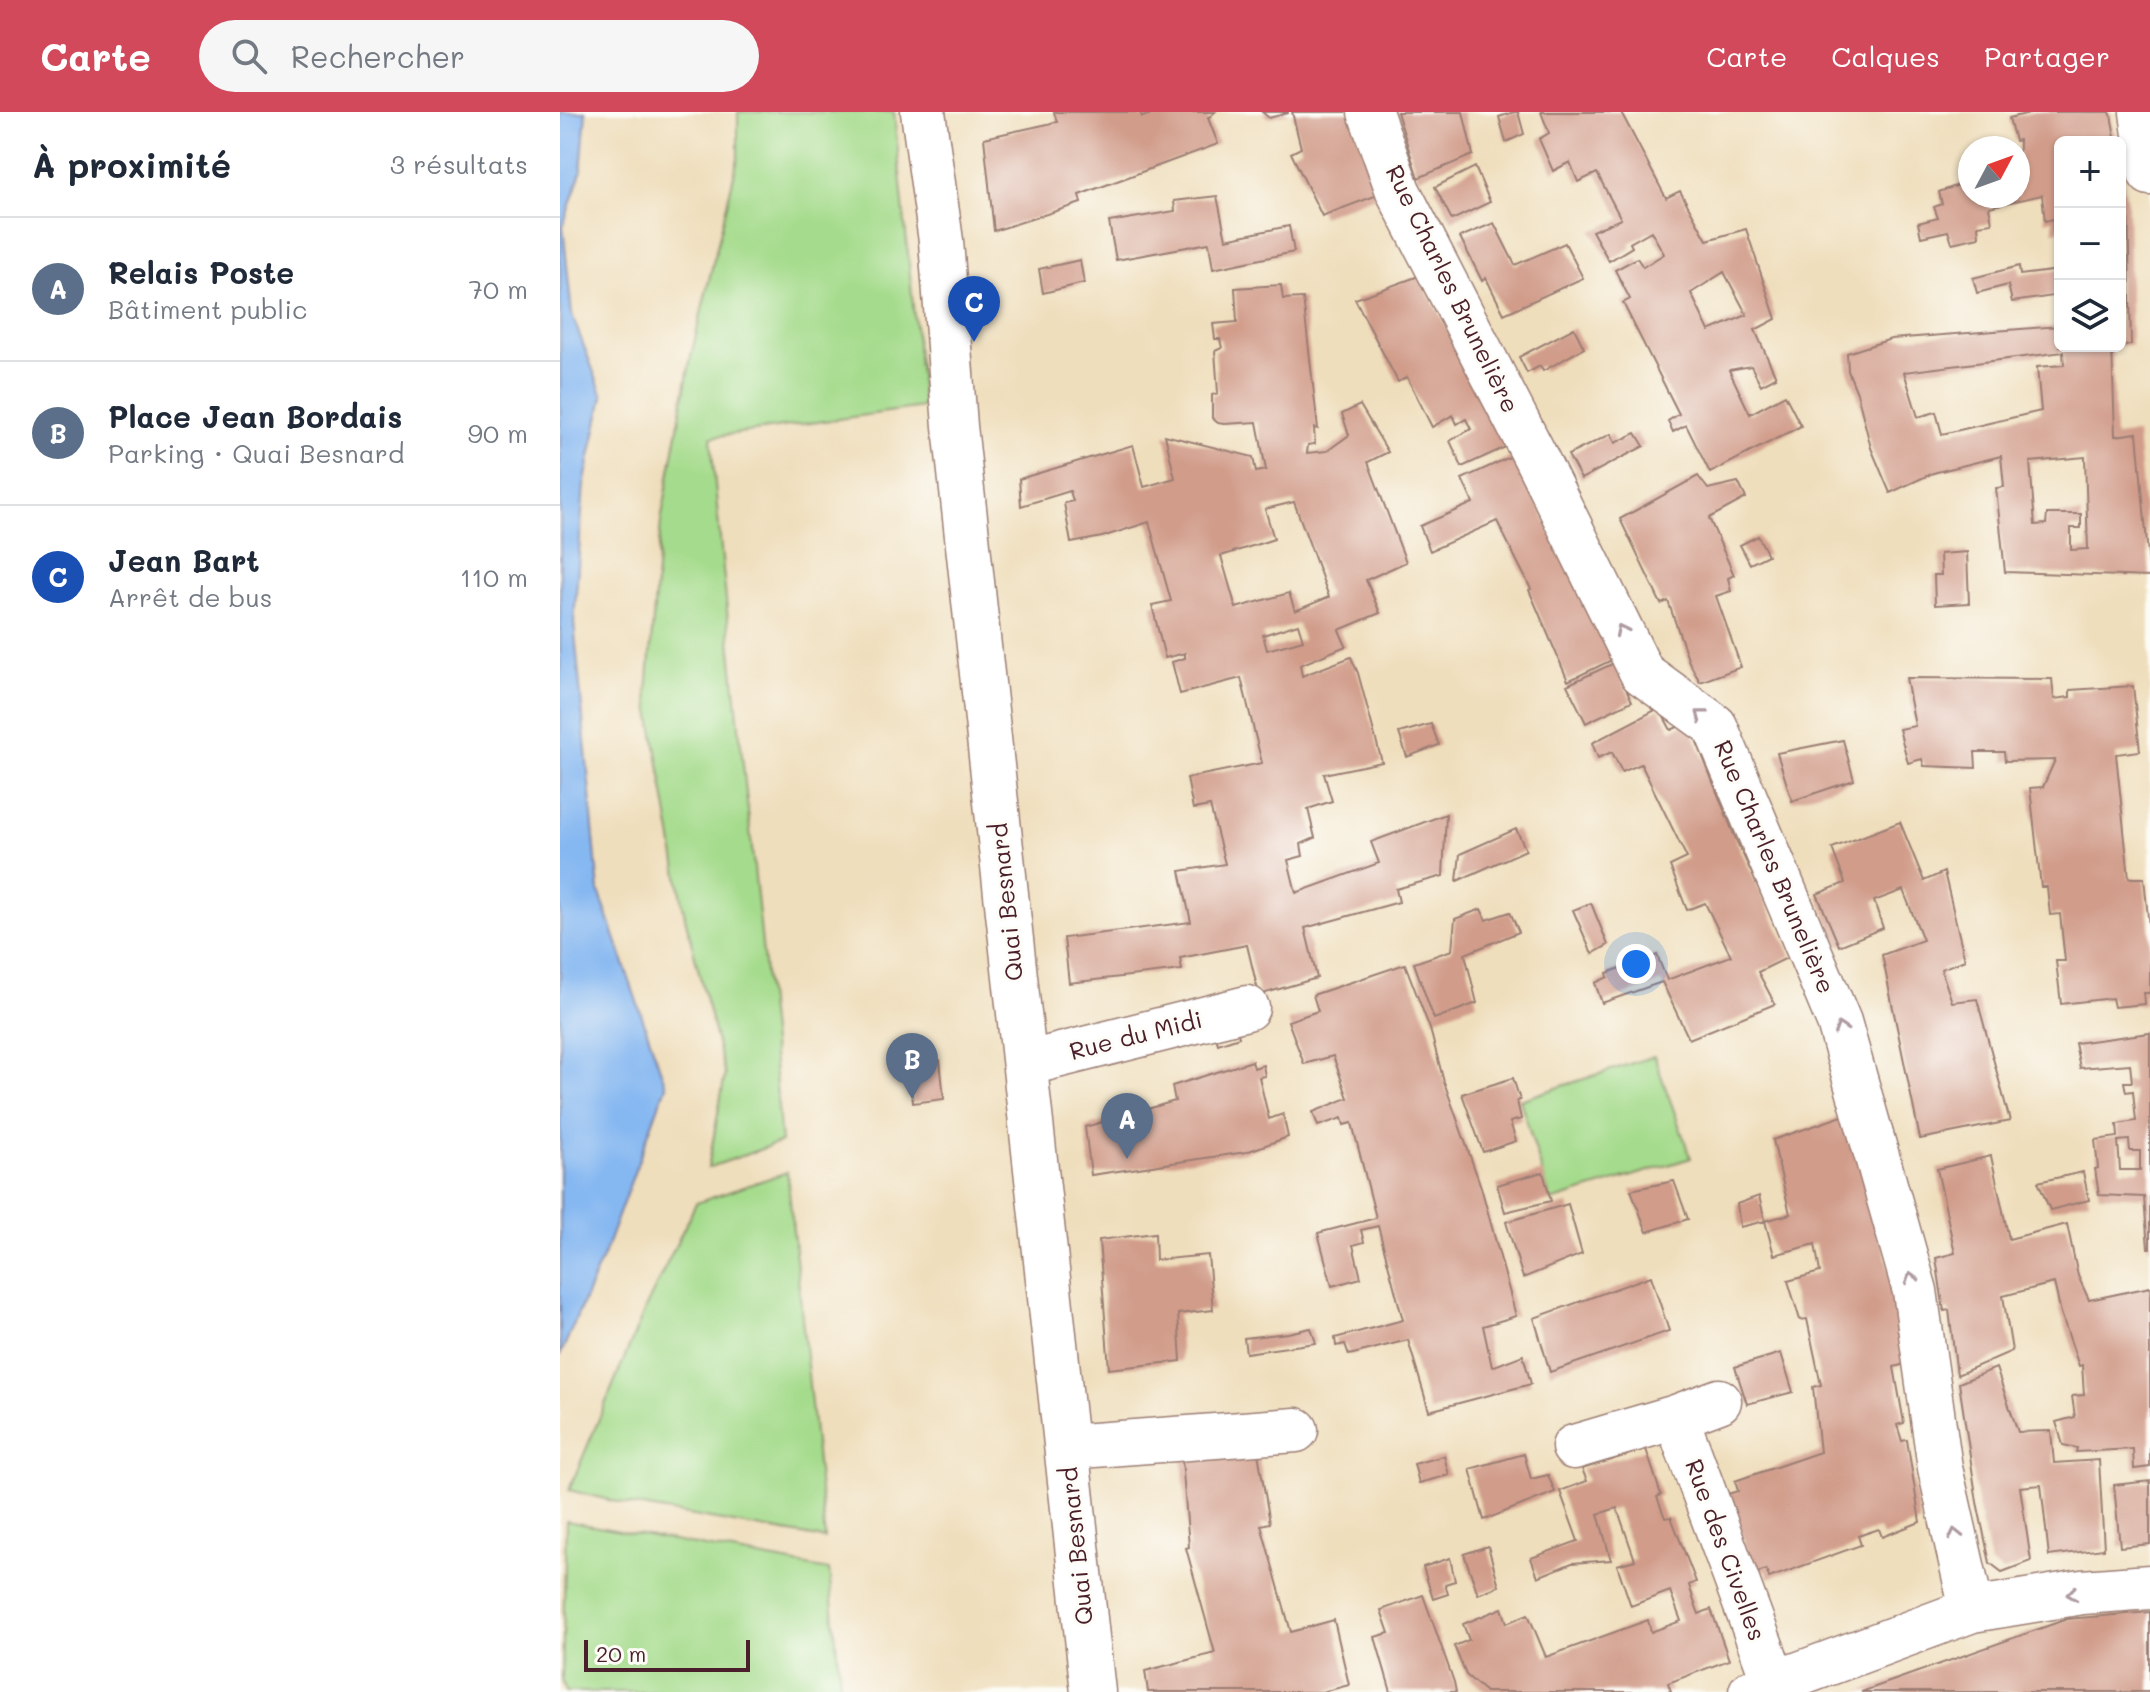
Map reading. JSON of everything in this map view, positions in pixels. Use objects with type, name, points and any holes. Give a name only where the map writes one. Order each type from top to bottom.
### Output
[{"type":"street","name":"Quai Besnard","points":[[923,112],[941,241],[955,426],[1093,1692]]},
{"type":"street","name":"Rue Charles Brunelière","points":[[1370,112],[1398,191],[1537,460],[1642,673],[1715,726],[1839,1022],[1915,1291],[1940,1468],[1972,1610]]},
{"type":"street","points":[[2142,112],[2150,173]]},
{"type":"street","name":"Rue du Midi","points":[[1025,1064],[1247,1008]]},
{"type":"street","points":[[1574,1447],[1719,1401]]},
{"type":"street","name":"Rue des Civelles","points":[[1676,1417],[1763,1688]]},
{"type":"street","points":[[1067,1447],[1296,1430]]},
{"type":"street","points":[[1763,1688],[1972,1610],[2082,1592],[2150,1587]]},
{"type":"green space","points":[[738,112],[894,112],[923,407],[711,437],[781,1142],[708,1168],[725,1075],[685,917],[647,693],[661,521],[691,356],[738,158]]},
{"type":"green space","points":[[1654,1056],[1691,1158],[1551,1201],[1520,1100]]},
{"type":"green space","points":[[787,1172],[825,1539],[625,1504],[569,1490],[646,1307],[696,1203]]},
{"type":"green space","points":[[566,1521],[829,1570],[841,1692],[566,1692],[562,1680]]},
{"type":"water","points":[[560,112],[586,112],[581,172],[563,226],[572,315],[603,396],[584,485],[574,622],[599,891],[666,1086],[606,1249],[560,1356]]},
{"type":"building","points":[[1054,112],[1140,112],[1142,117],[1158,112],[1215,112],[1208,118],[1218,144],[1079,195],[1081,203],[994,231],[984,138],[1057,122]]},
{"type":"building","points":[[1262,112],[1288,112],[1288,113],[1269,118]]},
{"type":"building","points":[[1292,112],[1348,112],[1383,193],[1322,216],[1291,153],[1301,148]]},
{"type":"building","points":[[1397,112],[1463,112],[1473,155],[1418,178]]},
{"type":"building","points":[[1518,112],[1524,134],[1506,142],[1499,117]]},
{"type":"building","points":[[1541,112],[1621,112],[1666,198],[1680,191],[1707,240],[1746,229],[1776,319],[1755,330],[1776,377],[1761,385],[1751,366],[1729,370],[1750,414],[1785,395],[1801,426],[1710,473],[1686,425],[1673,432],[1668,421],[1679,414],[1623,303],[1630,299],[1615,270],[1637,258],[1643,267],[1664,254],[1651,231],[1630,243],[1632,247],[1609,261],[1592,231],[1621,219],[1597,173],[1578,182],[1570,162],[1553,171],[1539,139],[1549,133]],"holes":[[[1724,272],[1747,315],[1709,331],[1691,293]]]},
{"type":"building","points":[[2034,112],[2110,112],[2115,136],[2054,136],[2054,231],[2053,219],[2045,221],[2042,195],[2030,198],[2030,136],[2014,136],[2009,118]]},
{"type":"building","points":[[1475,167],[1490,202],[1452,220],[1435,187]]},
{"type":"building","points":[[1958,185],[1958,208],[1989,208],[1992,223],[1978,225],[1979,237],[1952,243],[1948,231],[1921,237],[1918,223],[1938,218],[1934,207],[1942,204],[1939,192]]},
{"type":"building","points":[[1217,196],[1226,239],[1289,226],[1294,252],[1213,269],[1209,243],[1116,260],[1109,222],[1175,211],[1174,201]]},
{"type":"building","points":[[2126,197],[2128,206],[2131,345],[2126,345]]},
{"type":"building","points":[[1494,223],[1515,265],[1565,243],[1583,278],[1504,314],[1486,278],[1482,281],[1460,237]]},
{"type":"building","points":[[1080,260],[1084,283],[1043,293],[1039,269]]},
{"type":"building","points":[[2019,266],[2020,275],[2054,271],[2054,296],[2012,302],[2008,285],[1977,293],[1973,278]]},
{"type":"building","points":[[1419,276],[1510,445],[1462,467],[1450,441],[1471,429],[1466,419],[1457,424],[1453,415],[1432,427],[1407,377],[1398,382],[1355,299]]},
{"type":"building","points":[[1281,285],[1283,299],[1303,298],[1318,429],[1314,428],[1315,444],[1308,445],[1307,453],[1327,451],[1349,435],[1342,414],[1360,405],[1388,452],[1368,462],[1406,562],[1366,580],[1380,613],[1339,630],[1346,646],[1300,665],[1302,676],[1351,657],[1382,762],[1324,774],[1332,801],[1308,809],[1315,838],[1301,844],[1303,856],[1288,860],[1296,893],[1379,863],[1371,842],[1446,814],[1443,876],[1396,889],[1399,902],[1305,928],[1317,978],[1259,995],[1247,945],[1180,958],[1182,970],[1069,983],[1064,938],[1191,922],[1180,871],[1225,864],[1210,806],[1193,809],[1187,778],[1262,763],[1241,678],[1180,694],[1172,662],[1185,658],[1185,653],[1165,658],[1152,605],[1171,601],[1149,522],[1071,543],[1064,503],[1073,501],[1070,491],[1021,506],[1019,479],[1133,445],[1144,487],[1175,478],[1165,435],[1253,457],[1256,472],[1266,470],[1257,422],[1224,424],[1212,418],[1212,395],[1218,393],[1215,351],[1222,348],[1220,339],[1215,339],[1213,324],[1237,322],[1235,288]],"holes":[[[1294,502],[1329,597],[1295,611],[1289,593],[1236,608],[1221,556],[1274,539],[1265,509]],[[1298,624],[1303,640],[1267,650],[1263,635]]]},
{"type":"building","points":[[2054,326],[2054,352],[2063,352],[2112,352],[2115,436],[2137,433],[2150,577],[2005,572],[1996,488],[2004,487],[2001,456],[1933,473],[1890,493],[1871,448],[1848,371],[1847,353],[1891,339]],"holes":[[[2063,352],[2064,365],[2037,367],[2041,411],[1942,434],[1936,412],[1918,417],[1904,372]],[[2085,457],[2088,549],[2071,550],[2071,528],[2081,528],[2081,514],[2047,514],[2046,524],[2035,525],[2030,462]]]},
{"type":"building","points":[[1574,328],[1584,348],[1543,371],[1540,366],[1527,373],[1519,357]]},
{"type":"building","points":[[1636,433],[1644,446],[1581,479],[1568,455],[1611,434],[1615,443]]},
{"type":"building","points":[[1514,455],[1614,659],[1568,681],[1531,589],[1497,521],[1430,551],[1420,526],[1473,503],[1462,479]]},
{"type":"building","points":[[1698,476],[1708,489],[1738,482],[1746,498],[1709,518],[1734,575],[1728,578],[1731,591],[1716,596],[1741,667],[1700,682],[1689,662],[1668,601],[1661,604],[1620,519]]},
{"type":"building","points":[[1758,536],[1768,555],[1750,564],[1740,545]]},
{"type":"building","points":[[1967,552],[1969,603],[1935,605],[1934,575],[1941,575],[1940,554]]},
{"type":"building","points":[[1614,663],[1632,701],[1586,723],[1567,685]]},
{"type":"building","points":[[1906,678],[2052,679],[2054,699],[2070,697],[2070,690],[2133,686],[2140,751],[2116,754],[2129,878],[2144,878],[2150,937],[2150,993],[2144,993],[2145,1004],[2114,1007],[2112,998],[2061,1004],[2056,961],[2065,961],[2060,914],[2050,915],[2047,887],[2041,887],[2030,788],[2043,787],[2055,760],[2005,761],[2004,752],[1975,752],[1976,768],[1924,766],[1922,759],[1908,763],[1899,729],[1915,726]]},
{"type":"building","points":[[1659,708],[1671,730],[1689,722],[1737,842],[1791,956],[1758,972],[1775,1004],[1689,1039],[1662,982],[1602,1003],[1595,983],[1608,977],[1607,973],[1657,955],[1667,980],[1731,956],[1705,903],[1687,910],[1670,866],[1687,858],[1641,764],[1622,772],[1612,752],[1598,758],[1592,743]]},
{"type":"building","points":[[1431,724],[1439,745],[1407,757],[1399,733]]},
{"type":"building","points":[[1843,740],[1854,780],[1792,801],[1777,753]]},
{"type":"building","points":[[1900,822],[1924,881],[1944,872],[1965,960],[1941,969],[1952,1002],[1977,999],[2010,1121],[1920,1139],[1882,955],[1923,940],[1903,890],[1874,901],[1883,928],[1839,946],[1817,894],[1845,883],[1832,848]]},
{"type":"building","points":[[1516,829],[1526,850],[1457,881],[1460,854]]},
{"type":"building","points":[[1591,903],[1608,945],[1592,954],[1573,910]]},
{"type":"building","points":[[1481,909],[1486,920],[1510,912],[1519,932],[1465,954],[1477,1003],[1434,1019],[1414,963],[1452,950],[1455,919]]},
{"type":"building","points":[[1405,964],[1430,1029],[1444,1082],[1481,1187],[1516,1316],[1483,1326],[1492,1367],[1523,1355],[1531,1384],[1429,1411],[1408,1340],[1349,1355],[1345,1344],[1336,1346],[1335,1338],[1403,1320],[1378,1226],[1361,1230],[1364,1242],[1353,1245],[1361,1278],[1332,1286],[1318,1233],[1376,1218],[1352,1123],[1344,1125],[1342,1118],[1318,1126],[1313,1112],[1348,1098],[1333,1056],[1304,1064],[1288,1021],[1318,1011],[1313,995]]},
{"type":"building","points":[[1235,1021],[1239,1037],[1218,1044],[1213,1028]]},
{"type":"building","points":[[2150,1033],[2150,1248],[2144,1197],[2099,1195],[2095,1169],[2098,1168],[2095,1140],[2118,1137],[2117,1124],[2136,1121],[2133,1091],[2126,1092],[2124,1082],[2132,1082],[2130,1064],[2080,1068],[2075,1043]],"holes":[[[2129,1140],[2130,1151],[2140,1151],[2140,1170],[2120,1170],[2118,1141]]]},
{"type":"building","points":[[940,1060],[944,1099],[913,1103],[909,1063]]},
{"type":"building","points":[[1252,1061],[1254,1068],[1263,1065],[1265,1076],[1259,1077],[1269,1119],[1283,1114],[1288,1137],[1246,1152],[1091,1175],[1085,1127],[1175,1101],[1172,1086]]},
{"type":"building","points":[[1513,1078],[1520,1100],[1517,1101],[1521,1119],[1510,1122],[1516,1141],[1483,1152],[1462,1094]]},
{"type":"building","points":[[1848,1114],[1890,1272],[1905,1364],[1894,1367],[1904,1423],[1897,1425],[1902,1441],[1907,1440],[1920,1522],[1882,1537],[1879,1529],[1858,1536],[1861,1545],[1769,1578],[1766,1570],[1755,1574],[1728,1494],[1738,1491],[1735,1481],[1820,1452],[1813,1387],[1821,1385],[1807,1319],[1800,1320],[1788,1281],[1820,1272],[1815,1244],[1774,1255],[1765,1221],[1790,1214],[1773,1140]]},
{"type":"building","points":[[1991,1156],[2009,1239],[2067,1224],[2078,1276],[2089,1300],[2150,1287],[2150,1467],[2134,1469],[2133,1449],[2076,1452],[2077,1448],[2063,1445],[2056,1422],[2075,1417],[2072,1396],[2084,1395],[2082,1365],[2079,1366],[2054,1283],[2003,1296],[2012,1351],[1957,1375],[1949,1310],[1944,1311],[1936,1258],[1955,1253],[1937,1169]]},
{"type":"building","points":[[1543,1172],[1551,1201],[1505,1212],[1497,1185]]},
{"type":"building","points":[[2083,1172],[2089,1200],[2050,1210],[2038,1182]]},
{"type":"building","points":[[1674,1181],[1688,1219],[1647,1232],[1631,1190]]},
{"type":"building","points":[[1759,1196],[1765,1221],[1740,1227],[1737,1204]]},
{"type":"building","points":[[1568,1204],[1582,1254],[1523,1278],[1506,1222]]},
{"type":"building","points":[[1155,1233],[1156,1260],[1208,1255],[1213,1310],[1178,1314],[1181,1361],[1109,1369],[1099,1240]]},
{"type":"building","points":[[1651,1276],[1669,1331],[1550,1372],[1534,1318]]},
{"type":"building","points":[[1311,1328],[1316,1343],[1246,1353],[1244,1338]]},
{"type":"building","points":[[1781,1353],[1793,1392],[1747,1404],[1735,1367]]},
{"type":"building","points":[[1996,1368],[2018,1432],[2051,1431],[2054,1463],[2099,1460],[2104,1549],[2049,1556],[2041,1485],[2020,1487],[2031,1561],[2002,1572],[1990,1563],[1977,1502],[1959,1383]]},
{"type":"building","points":[[1646,1449],[1661,1495],[1657,1497],[1665,1518],[1671,1517],[1696,1582],[1689,1585],[1699,1614],[1711,1609],[1729,1660],[1668,1683],[1671,1691],[1667,1692],[1486,1692],[1466,1675],[1454,1646],[1469,1640],[1463,1624],[1502,1608],[1507,1623],[1528,1614],[1546,1657],[1648,1620],[1651,1632],[1681,1621],[1670,1591],[1631,1606],[1617,1565],[1635,1560],[1617,1508],[1598,1514],[1611,1560],[1572,1563],[1538,1577],[1531,1558],[1578,1541],[1560,1491],[1587,1481],[1582,1469]]},
{"type":"building","points":[[1258,1453],[1270,1523],[1261,1525],[1291,1632],[1334,1620],[1349,1685],[1322,1692],[1148,1692],[1145,1671],[1215,1653],[1186,1548],[1189,1547],[1182,1459]]},
{"type":"building","points":[[1524,1454],[1531,1479],[1548,1475],[1555,1492],[1484,1520],[1470,1469]]},
{"type":"building","points":[[1444,1456],[1449,1475],[1419,1483],[1414,1464]]},
{"type":"building","points":[[2150,1481],[2150,1544],[2120,1547],[2114,1485]]},
{"type":"building","points":[[1488,1546],[1499,1586],[1478,1594],[1464,1554]]},
{"type":"building","points":[[1450,1558],[1455,1581],[1445,1584],[1448,1594],[1433,1599],[1423,1567]]},
{"type":"building","points":[[1423,1595],[1456,1692],[1391,1692],[1375,1637],[1389,1633],[1381,1610]]},
{"type":"building","points":[[2150,1612],[2150,1692],[1861,1692],[2067,1619]]},
{"type":"place","name":"Jean Bart","points":[[974,342]]},
{"type":"place","name":"Place Jean Bordais","points":[[912,1099]]},
{"type":"place","name":"Relais Poste","points":[[1127,1159]]}]
